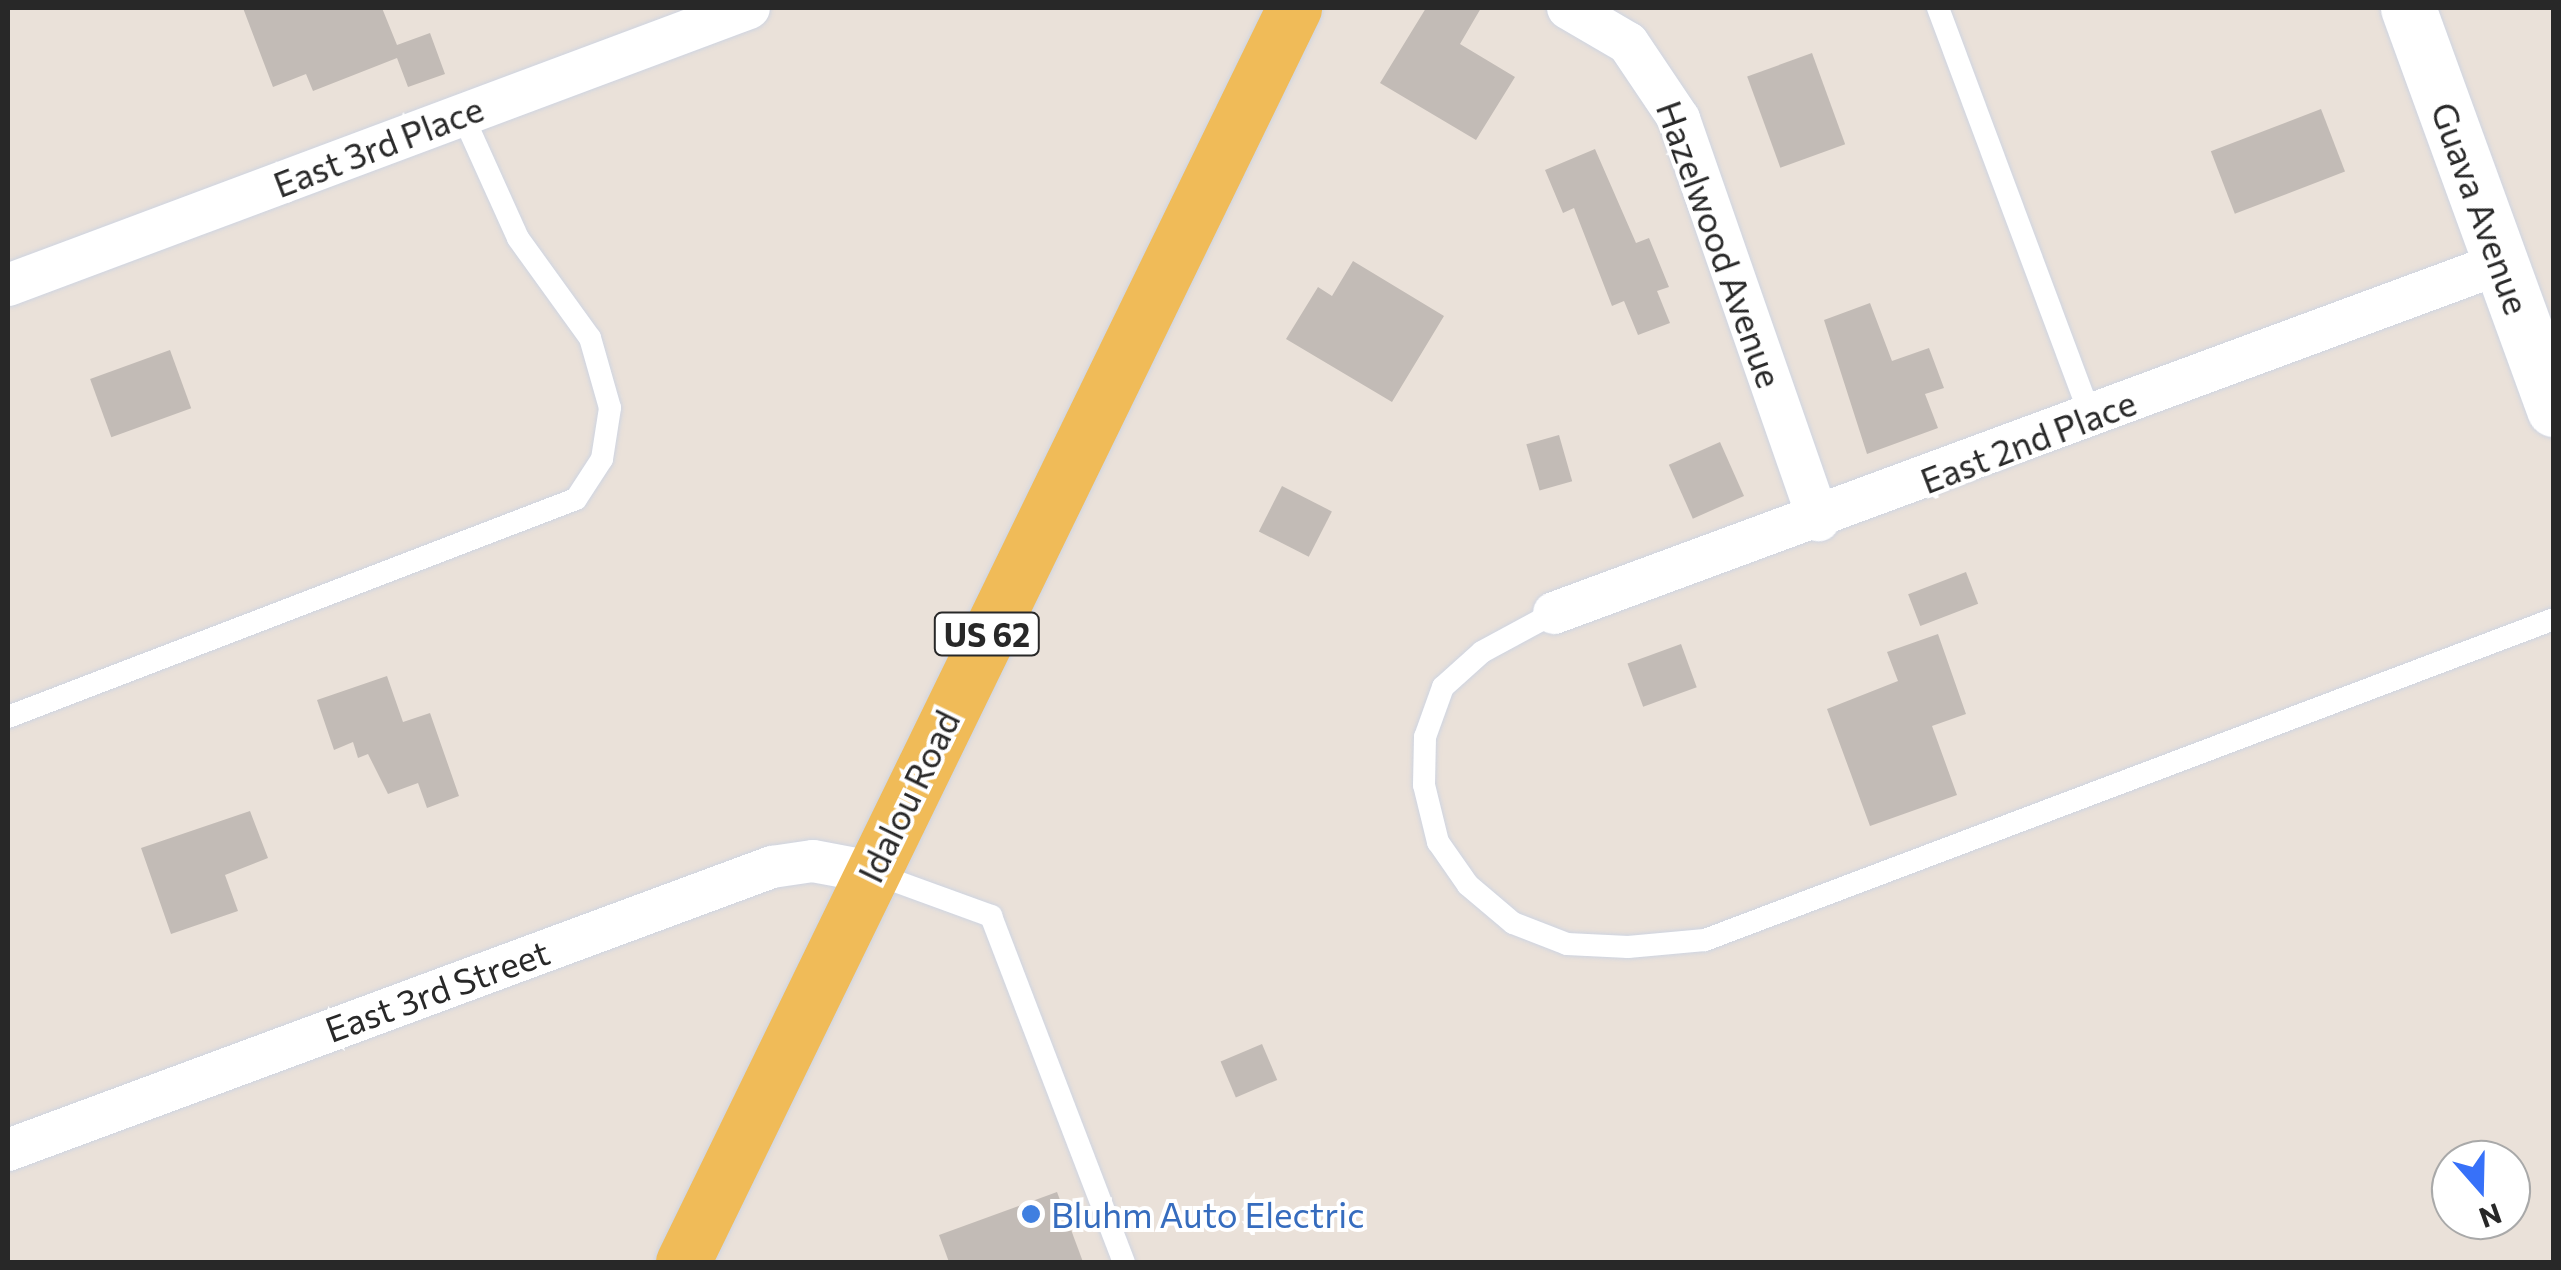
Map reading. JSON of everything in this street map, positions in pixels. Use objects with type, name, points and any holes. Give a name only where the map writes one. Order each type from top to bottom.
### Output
[{"type":"main road","name":"Idalou Road","points":[[683,1262],[1294,8]]},
{"type":"street","name":"Guava Avenue","points":[[2408,8],[2554,409]]},
{"type":"street","name":"East 3rd Place","points":[[8,285],[724,12]]},
{"type":"street","name":"Hazelwood Avenue","points":[[1594,13],[1653,71],[1680,119],[1819,520]]},
{"type":"street","name":"East 2nd Place","points":[[1554,614],[1819,520],[2501,264]]},
{"type":"street","name":"East 3rd Street","points":[[8,1150],[772,868],[812,861],[871,872]]},
{"type":"lane","points":[[1938,8],[2092,418]]},
{"type":"lane","points":[[8,718],[576,498],[602,459],[610,408],[590,338],[518,238],[462,114]]},
{"type":"lane","points":[[1554,614],[1482,652],[1443,687],[1424,737],[1424,785],[1438,842],[1468,885],[1513,923],[1567,944],[1628,946],[1705,940],[2554,619]]},
{"type":"lane","points":[[871,872],[991,916],[1124,1262]]},
{"type":"building","points":[[243,8],[382,8],[397,45],[430,33],[445,74],[408,87],[397,58],[313,91],[306,74],[273,87]]},
{"type":"building","points":[[1426,8],[1481,8],[1460,44],[1515,77],[1476,140],[1380,83]]},
{"type":"building","points":[[1812,53],[1845,144],[1780,168],[1747,77]]},
{"type":"building","points":[[2321,109],[2345,172],[2235,214],[2211,151]]},
{"type":"building","points":[[1595,149],[1636,243],[1649,238],[1669,287],[1657,291],[1670,323],[1638,335],[1624,301],[1612,306],[1574,208],[1563,213],[1545,170]]},
{"type":"building","points":[[1353,261],[1444,316],[1392,402],[1286,339],[1318,287],[1332,296]]},
{"type":"building","points":[[1870,303],[1892,361],[1929,348],[1944,388],[1925,394],[1938,428],[1867,454],[1824,320]]},
{"type":"building","points":[[170,350],[191,408],[111,437],[90,379]]},
{"type":"building","points":[[1559,435],[1572,481],[1540,491],[1526,444]]},
{"type":"building","points":[[1720,442],[1744,496],[1693,519],[1669,465]]},
{"type":"building","points":[[1282,486],[1332,511],[1309,557],[1259,531]]},
{"type":"building","points":[[1966,572],[1978,604],[1920,626],[1908,594]]},
{"type":"building","points":[[1938,634],[1966,714],[1932,726],[1957,795],[1870,826],[1827,709],[1898,681],[1887,652]]},
{"type":"building","points":[[1681,644],[1697,687],[1643,707],[1627,663]]},
{"type":"building","points":[[387,676],[403,722],[430,713],[459,796],[427,808],[418,783],[388,794],[368,754],[358,758],[353,742],[334,750],[317,700]]},
{"type":"building","points":[[250,811],[268,858],[225,875],[238,911],[171,934],[141,848]]},
{"type":"building","points":[[1262,1044],[1277,1080],[1236,1097],[1221,1062]]},
{"type":"building","name":"Bluhm Auto Electric","points":[[1057,1192],[1083,1262],[949,1262],[939,1235]]},
{"type":"place","name":"Bluhm Auto Electric","points":[[1031,1214]]}]
